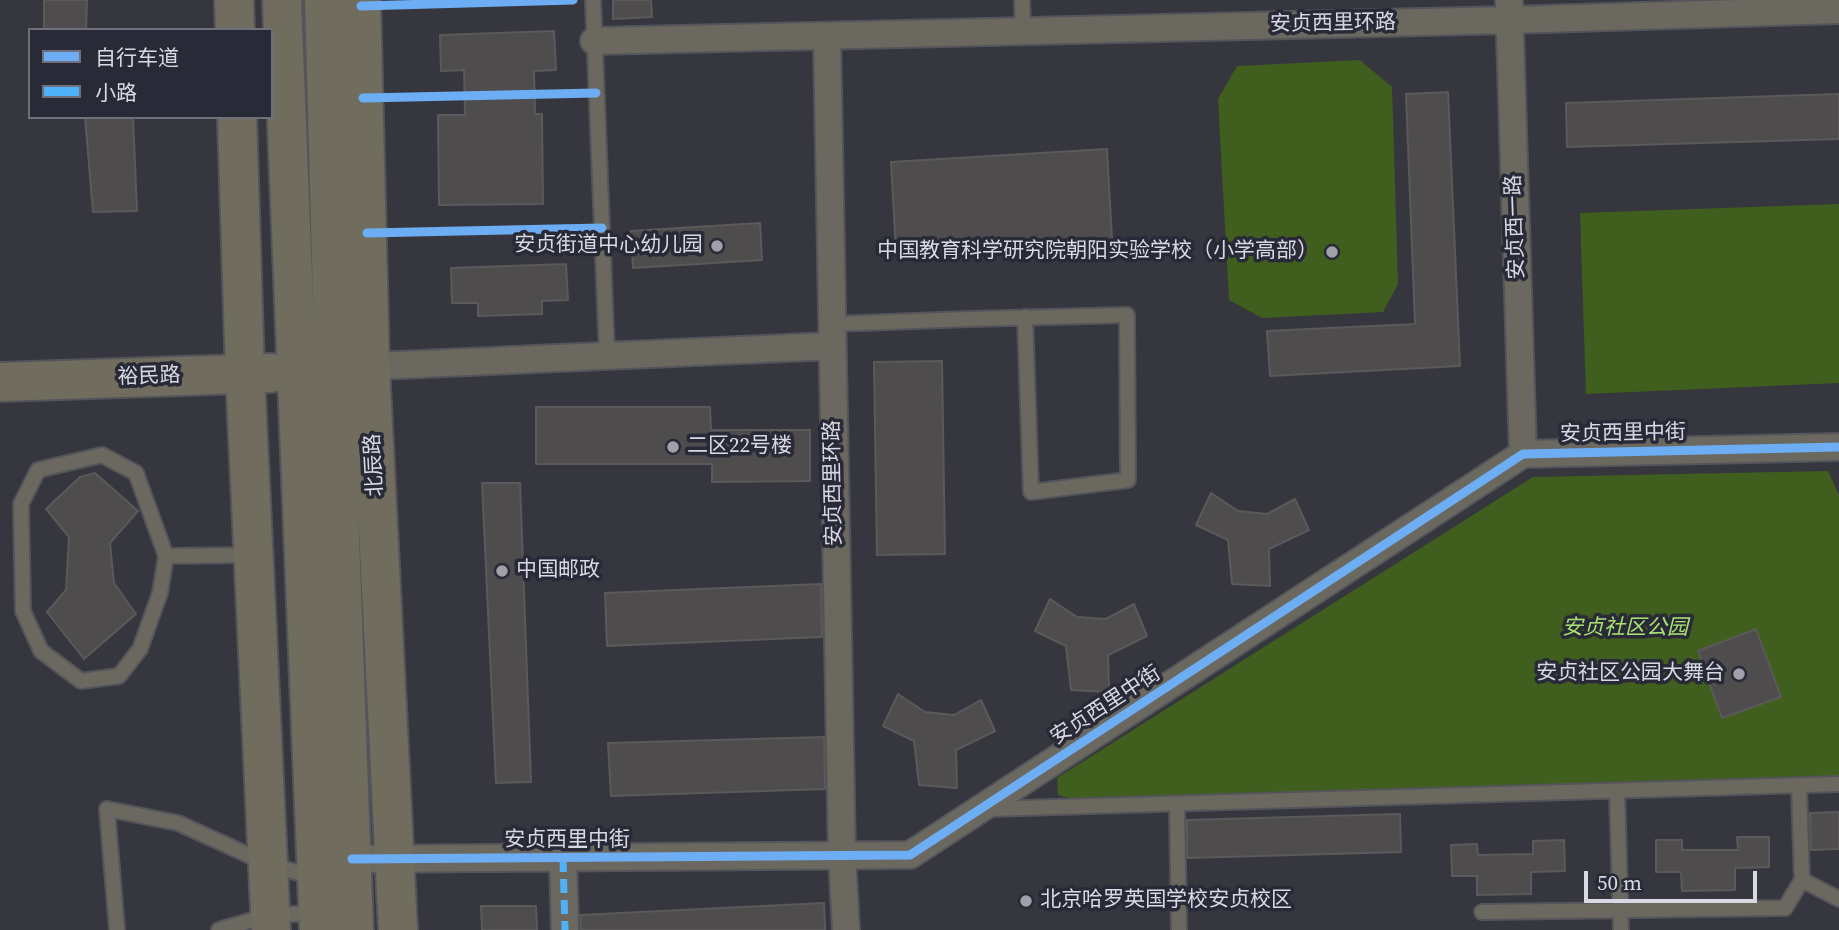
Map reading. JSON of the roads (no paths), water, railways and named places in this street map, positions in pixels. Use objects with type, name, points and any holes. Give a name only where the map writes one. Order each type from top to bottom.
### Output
[{"type":"street","points":[[234,0],[235,28]]},
{"type":"street","name":"北辰路","points":[[282,0],[334,369],[396,859],[398,930]]},
{"type":"street","name":"北辰路","points":[[324,0],[354,930]]},
{"type":"street","name":"北辰路","points":[[318,907],[334,369],[361,0]]},
{"type":"street","name":"安贞西里环路","points":[[594,41],[1023,31],[1509,10],[1839,10]]},
{"type":"street","name":"安贞西一路","points":[[1509,10],[1524,454]]},
{"type":"street","name":"安贞西里环路","points":[[827,36],[842,856],[846,930]]},
{"type":"street","points":[[237,119],[245,374],[271,922]]},
{"type":"street","points":[[334,369],[607,356],[832,335]]},
{"type":"street","name":"裕民路","points":[[0,382],[334,369]]},
{"type":"street","name":"安贞西里中街","points":[[352,859],[910,855],[1524,454],[1839,447]]},
{"type":"street","points":[[563,858],[565,930]]},
{"type":"lane","points":[[593,0],[607,356]]},
{"type":"lane","points":[[1023,0],[1023,31]]},
{"type":"lane","points":[[832,335],[1025,317],[1127,315],[1128,480],[1031,492],[1025,317]]},
{"type":"lane","points":[[102,455],[136,473],[166,556],[160,593],[140,649],[119,676],[80,681],[41,651],[23,611],[21,504],[38,470],[102,455]]},
{"type":"lane","points":[[166,556],[254,555]]},
{"type":"lane","points":[[979,810],[1839,784]]},
{"type":"lane","points":[[1482,912],[1785,908],[1802,880],[1799,785]]},
{"type":"lane","points":[[1617,791],[1621,930]]},
{"type":"lane","points":[[1177,804],[1180,930]]},
{"type":"lane","points":[[117,930],[107,809],[178,823],[268,864],[318,907]]},
{"type":"lane","points":[[1802,880],[1839,899]]},
{"type":"lane","points":[[219,930],[271,922],[318,907]]},
{"type":"place","name":"安贞街道中心幼儿园","points":[[717,246]]},
{"type":"place","name":"中国教育科学研究院朝阳实验学校（小学高部）","points":[[1332,252]]},
{"type":"place","name":"二区22号楼","points":[[673,447]]},
{"type":"place","name":"中国邮政","points":[[502,571]]},
{"type":"place","name":"安贞社区公园大舞台","points":[[1739,674]]},
{"type":"place","name":"北京哈罗英国学校安贞校区","points":[[1026,901]]},
{"type":"park label","name":"安贞社区公园","points":[[1625,629]]}]
